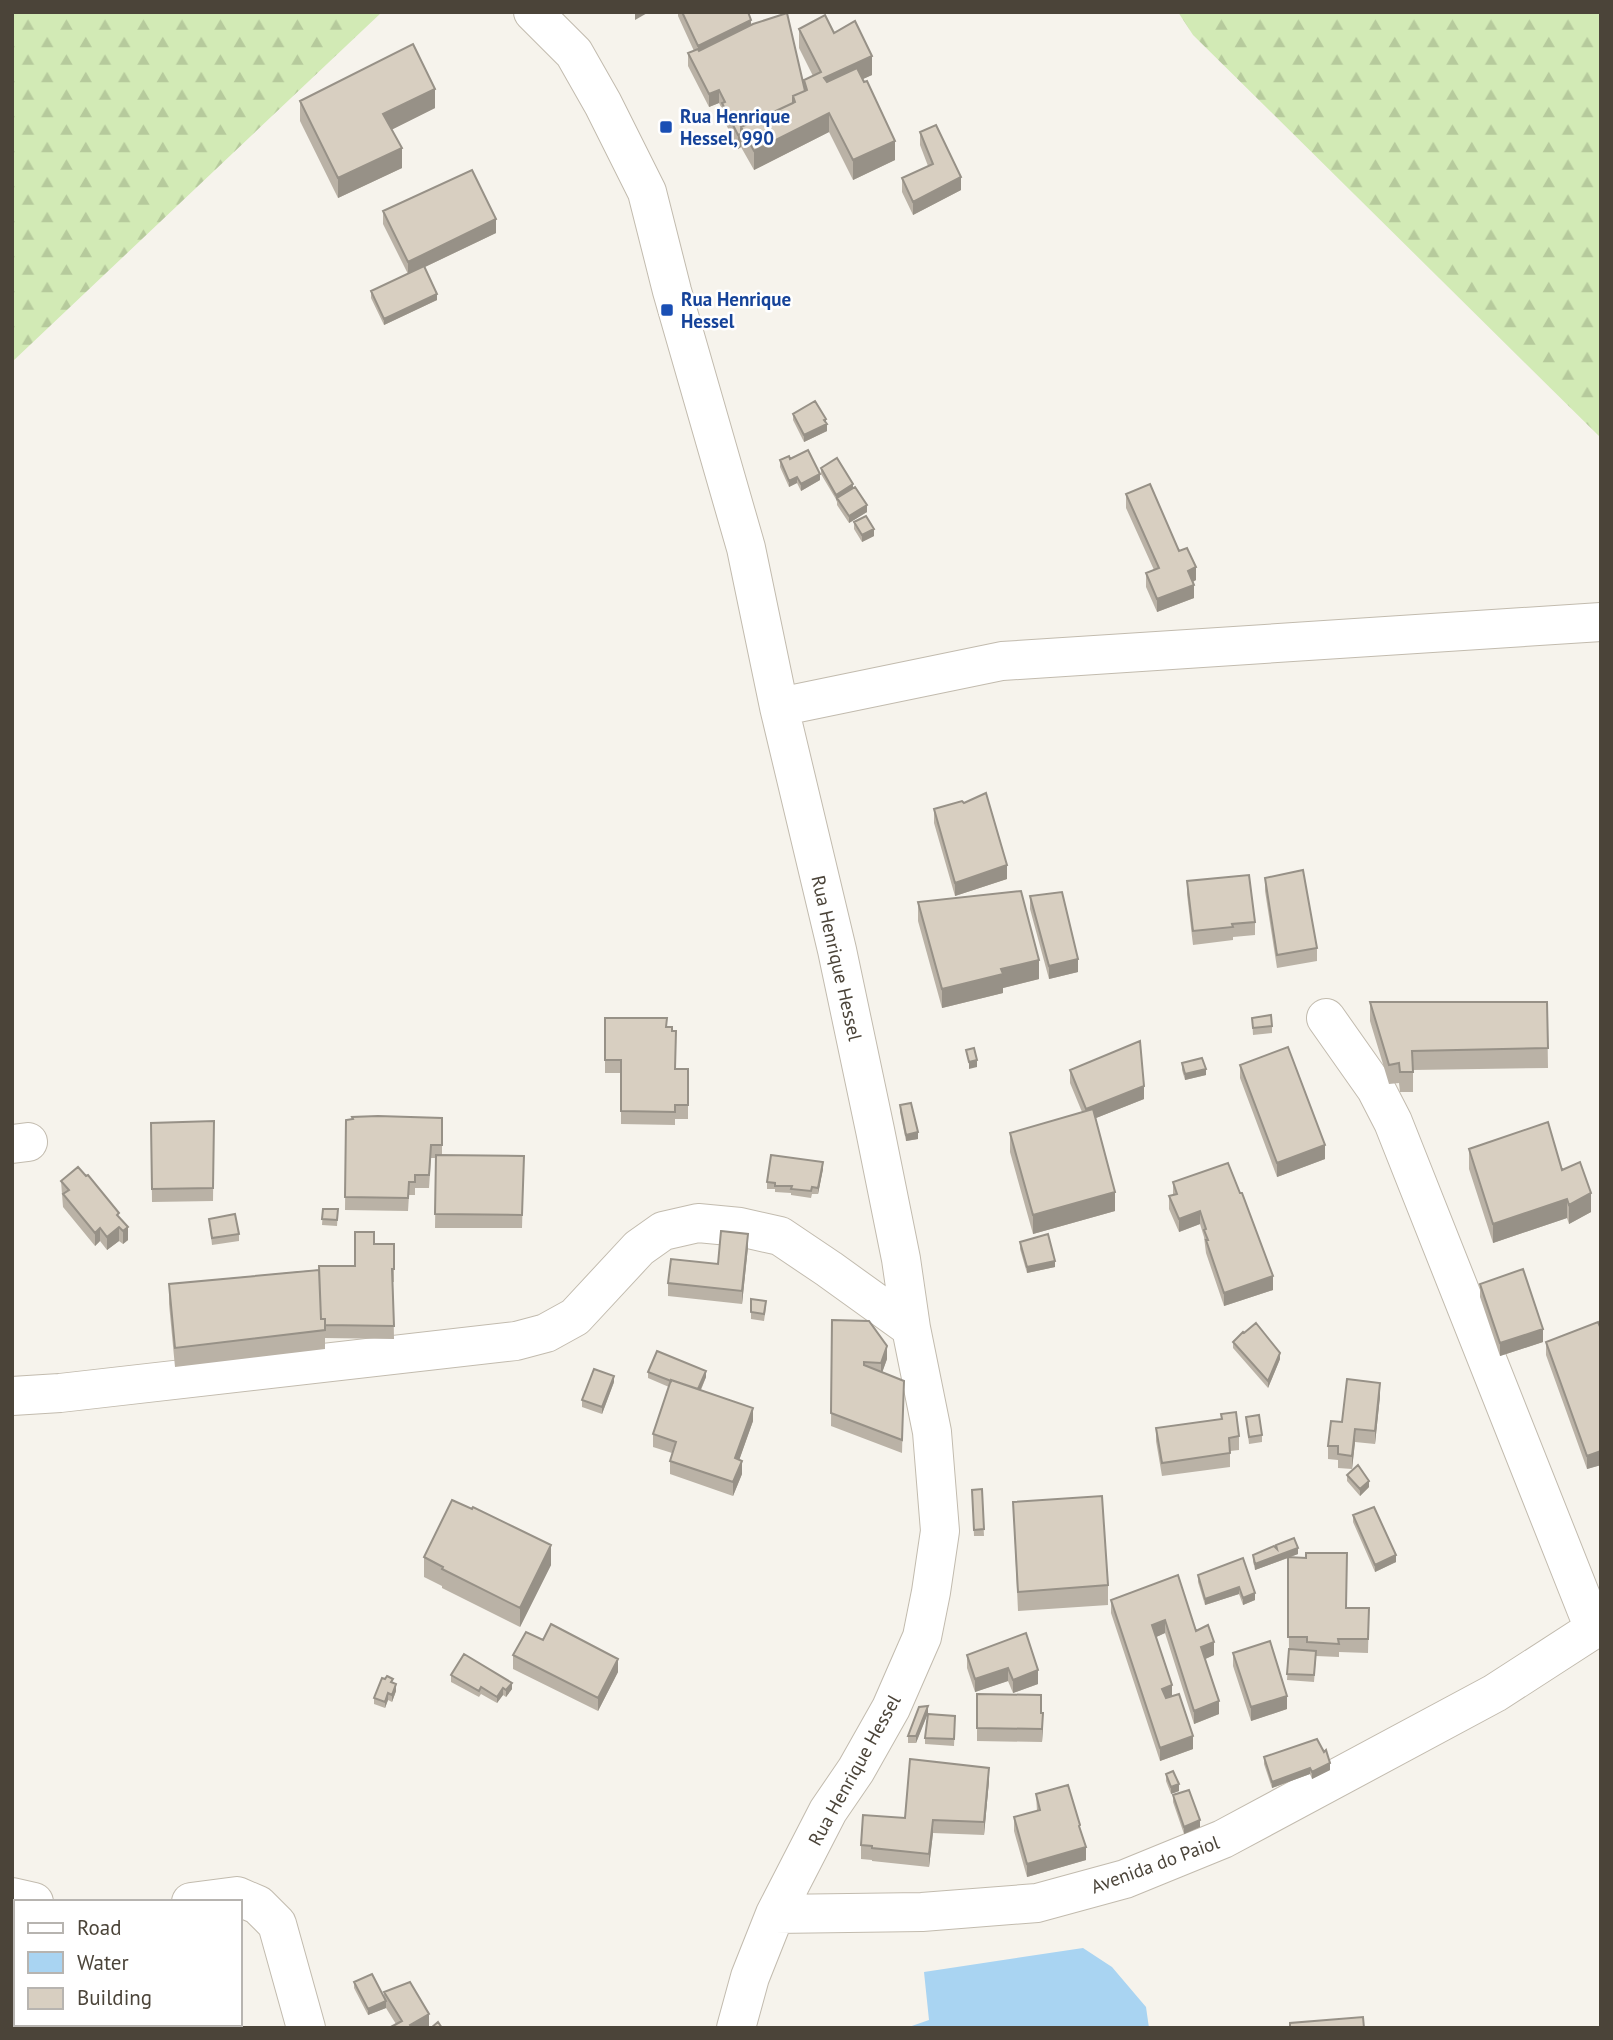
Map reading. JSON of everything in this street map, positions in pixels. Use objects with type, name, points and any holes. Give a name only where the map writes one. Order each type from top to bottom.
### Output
[{"type":"street","name":"Rua Henrique Hessel","points":[[533,12],[575,53],[647,192],[672,291],[746,548],[779,707],[859,1053],[901,1259],[911,1328],[932,1432],[940,1531],[922,1637],[891,1708],[856,1770],[828,1811],[775,1914]]},
{"type":"street","points":[[779,707],[1002,661],[1601,622]]},
{"type":"street","points":[[1326,1018],[1376,1089],[1393,1122],[1597,1626]]},
{"type":"street","points":[[12,1396],[60,1393],[516,1342],[546,1333],[575,1317],[639,1248],[663,1231],[698,1223],[740,1227],[780,1236],[911,1328]]},
{"type":"street","name":"Avenida do Paiol","points":[[775,1914],[922,1912],[1037,1903],[1125,1879],[1223,1839],[1495,1693],[1597,1626]]},
{"type":"street","points":[[206,1900],[237,1896],[258,1905],[277,1924],[306,2028]]},
{"type":"street","points":[[737,2028],[750,1977],[775,1914]]},
{"type":"green space","points":[[12,12],[382,12],[12,362]]},
{"type":"green space","points":[[1178,12],[1601,12],[1601,438],[1193,35]]},
{"type":"water","points":[[1083,1948],[1112,1967],[1146,2007],[1149,2028],[906,2028],[929,2020],[924,1972]]},
{"type":"building","points":[[682,12],[748,12],[751,20],[698,46]]},
{"type":"building","points":[[787,13],[805,91],[793,96],[793,103],[741,127],[741,134],[738,135],[722,103],[725,102],[719,90],[709,94],[688,53],[698,49],[699,51],[753,24]]},
{"type":"building","points":[[825,15],[834,33],[855,21],[872,56],[824,78],[827,82],[857,68],[864,82],[867,81],[895,141],[853,160],[829,113],[754,151],[741,127],[795,102],[793,96],[807,90],[804,80],[821,72],[799,29]]},
{"type":"building","points":[[413,44],[435,89],[383,114],[402,148],[338,178],[300,101]]},
{"type":"building","points":[[936,125],[961,177],[913,202],[902,178],[933,164],[920,132]]},
{"type":"building","points":[[472,170],[496,219],[408,262],[383,211]]},
{"type":"building","points":[[424,266],[437,294],[384,319],[371,291]]},
{"type":"building","points":[[815,401],[827,424],[804,435],[793,414]]},
{"type":"building","points":[[808,450],[820,474],[801,484],[797,477],[789,481],[780,460],[789,456],[790,459]]},
{"type":"building","points":[[837,458],[853,484],[836,495],[821,468]]},
{"type":"building","points":[[1150,484],[1179,551],[1187,548],[1196,567],[1188,571],[1194,585],[1157,599],[1146,573],[1159,568],[1126,494]]},
{"type":"building","points":[[855,487],[867,505],[849,516],[837,498]]},
{"type":"building","points":[[866,516],[874,529],[862,535],[854,522]]},
{"type":"building","points":[[986,793],[1007,865],[955,883],[934,809],[962,801],[964,803]]},
{"type":"building","points":[[1303,870],[1317,948],[1277,955],[1265,878]]},
{"type":"building","points":[[1249,875],[1255,922],[1193,931],[1187,881]]},
{"type":"building","points":[[1021,891],[1039,960],[1001,969],[1003,974],[942,989],[918,902]]},
{"type":"building","points":[[1062,892],[1078,959],[1049,966],[1030,896]]},
{"type":"building","points":[[1370,1002],[1547,1002],[1548,1048],[1412,1051],[1413,1072],[1400,1072],[1399,1063],[1389,1065]]},
{"type":"building","points":[[1271,1015],[1272,1026],[1253,1028],[1252,1018]]},
{"type":"building","points":[[605,1018],[667,1018],[666,1027],[672,1027],[672,1031],[676,1031],[675,1069],[688,1069],[688,1105],[675,1105],[675,1112],[621,1111],[621,1060],[605,1060]]},
{"type":"building","points":[[1140,1041],[1144,1086],[1086,1109],[1070,1070]]},
{"type":"building","points":[[1288,1047],[1325,1145],[1277,1163],[1240,1065]]},
{"type":"building","points":[[974,1048],[977,1060],[969,1062],[966,1050]]},
{"type":"building","points":[[1202,1058],[1206,1069],[1185,1074],[1182,1063]]},
{"type":"building","points":[[911,1103],[918,1132],[906,1135],[900,1105]]},
{"type":"building","points":[[1093,1109],[1115,1192],[1033,1215],[1010,1133]]},
{"type":"building","points":[[352,1117],[442,1118],[442,1145],[431,1145],[429,1175],[415,1175],[415,1182],[409,1182],[408,1198],[345,1197],[346,1120],[353,1119]]},
{"type":"building","points":[[214,1121],[213,1188],[152,1189],[151,1123]]},
{"type":"building","points":[[1548,1122],[1562,1170],[1580,1162],[1591,1193],[1569,1205],[1567,1199],[1493,1224],[1469,1149]]},
{"type":"building","points":[[436,1155],[524,1156],[522,1215],[435,1214]]},
{"type":"building","points":[[771,1155],[823,1162],[818,1188],[812,1187],[811,1191],[791,1189],[792,1186],[775,1186],[775,1183],[767,1182]]},
{"type":"building","points":[[1228,1163],[1273,1276],[1224,1293],[1206,1240],[1206,1229],[1200,1211],[1179,1219],[1169,1196],[1177,1194],[1173,1182]]},
{"type":"building","points":[[78,1167],[88,1175],[119,1213],[117,1215],[128,1227],[123,1231],[119,1227],[107,1237],[100,1228],[95,1233],[63,1194],[69,1190],[61,1181]]},
{"type":"building","points":[[323,1209],[338,1209],[337,1220],[322,1219]]},
{"type":"building","points":[[235,1214],[239,1234],[212,1238],[209,1219]]},
{"type":"building","points":[[721,1231],[748,1234],[742,1291],[668,1283],[671,1259],[718,1264]]},
{"type":"building","points":[[355,1232],[374,1232],[374,1244],[394,1244],[394,1326],[325,1325],[325,1319],[321,1319],[319,1266],[355,1266]]},
{"type":"building","points":[[1048,1234],[1055,1261],[1027,1267],[1020,1242]]},
{"type":"building","points":[[1523,1269],[1543,1329],[1500,1343],[1480,1284]]},
{"type":"building","points":[[319,1270],[321,1319],[325,1319],[325,1330],[175,1348],[169,1284]]},
{"type":"building","points":[[751,1299],[766,1301],[764,1314],[751,1312]]},
{"type":"building","points":[[832,1320],[869,1321],[887,1346],[881,1363],[864,1362],[864,1365],[904,1381],[902,1440],[831,1413]]},
{"type":"building","points":[[1598,1322],[1601,1329],[1601,1451],[1587,1456],[1546,1342]]},
{"type":"building","points":[[1256,1323],[1280,1353],[1268,1381],[1233,1342]]},
{"type":"building","points":[[657,1351],[706,1371],[698,1389],[648,1372]]},
{"type":"building","points":[[594,1369],[614,1376],[602,1407],[582,1400]]},
{"type":"building","points":[[1347,1379],[1380,1383],[1375,1431],[1355,1429],[1352,1456],[1338,1454],[1338,1446],[1328,1446],[1331,1421],[1342,1422]]},
{"type":"building","points":[[671,1380],[753,1408],[735,1458],[742,1461],[733,1482],[670,1461],[676,1442],[653,1434]]},
{"type":"building","points":[[1236,1412],[1239,1436],[1229,1438],[1230,1453],[1162,1463],[1156,1428],[1222,1419],[1221,1414]]},
{"type":"building","points":[[1259,1415],[1262,1435],[1249,1437],[1246,1417]]},
{"type":"building","points":[[1358,1465],[1369,1481],[1360,1489],[1347,1475]]},
{"type":"building","points":[[982,1489],[984,1529],[974,1530],[972,1490]]},
{"type":"building","points":[[1102,1496],[1108,1585],[1018,1592],[1013,1502]]},
{"type":"building","points":[[452,1500],[472,1509],[473,1507],[551,1545],[520,1608],[442,1569],[443,1567],[424,1557]]},
{"type":"building","points":[[1374,1507],[1396,1555],[1375,1565],[1353,1515]]},
{"type":"building","points":[[1294,1538],[1298,1548],[1255,1564],[1253,1555],[1274,1546],[1277,1549],[1276,1545]]},
{"type":"building","points":[[1306,1553],[1347,1553],[1346,1608],[1369,1608],[1368,1639],[1338,1639],[1339,1644],[1307,1642],[1307,1637],[1288,1637],[1288,1557],[1306,1558]]},
{"type":"building","points":[[1243,1558],[1255,1593],[1243,1598],[1239,1587],[1205,1599],[1198,1575]]},
{"type":"building","points":[[1178,1575],[1196,1631],[1208,1625],[1214,1642],[1201,1647],[1219,1701],[1194,1711],[1165,1620],[1152,1625],[1172,1685],[1162,1689],[1166,1698],[1179,1694],[1193,1736],[1160,1748],[1111,1600]]},
{"type":"building","points":[[551,1624],[618,1659],[598,1698],[513,1655],[526,1632],[543,1640]]},
{"type":"building","points":[[1026,1633],[1038,1670],[1013,1680],[1008,1668],[975,1679],[967,1655]]},
{"type":"building","points":[[1270,1641],[1287,1696],[1251,1707],[1233,1653]]},
{"type":"building","points":[[1289,1649],[1316,1651],[1314,1675],[1287,1674]]},
{"type":"building","points":[[464,1654],[512,1683],[506,1690],[503,1688],[497,1697],[481,1687],[479,1691],[451,1675]]},
{"type":"building","points":[[387,1676],[396,1684],[392,1695],[388,1693],[385,1702],[374,1698],[382,1678]]},
{"type":"building","points":[[977,1694],[1041,1695],[1042,1729],[977,1728]]},
{"type":"building","points":[[928,1706],[916,1736],[908,1736],[919,1707]]},
{"type":"building","points":[[928,1714],[955,1716],[954,1739],[925,1738]]},
{"type":"building","points":[[1317,1739],[1324,1752],[1326,1750],[1330,1763],[1312,1772],[1310,1768],[1272,1782],[1264,1757]]},
{"type":"building","points":[[910,1759],[989,1768],[984,1822],[933,1820],[929,1854],[861,1845],[863,1815],[905,1818]]},
{"type":"building","points":[[1173,1771],[1179,1784],[1171,1787],[1166,1774]]},
{"type":"building","points":[[1068,1785],[1086,1847],[1027,1864],[1014,1817],[1040,1810],[1036,1794]]},
{"type":"building","points":[[1189,1790],[1200,1820],[1184,1827],[1173,1795]]},
{"type":"building","points":[[372,1974],[386,2001],[368,2009],[354,1982]]},
{"type":"building","points":[[410,1982],[429,2014],[410,2025],[412,2028],[389,2028],[402,2021],[384,1992]]},
{"type":"building","points":[[1363,2017],[1364,2028],[1290,2028],[1290,2023]]},
{"type":"building","points":[[438,2022],[442,2028],[431,2028]]},
{"type":"building","points":[[156,2026],[196,2026],[195,2028]]},
{"type":"place","name":"Rua Henrique Hessel, 990","points":[[666,127]]},
{"type":"place","name":"Rua Henrique Hessel","points":[[667,310]]}]
